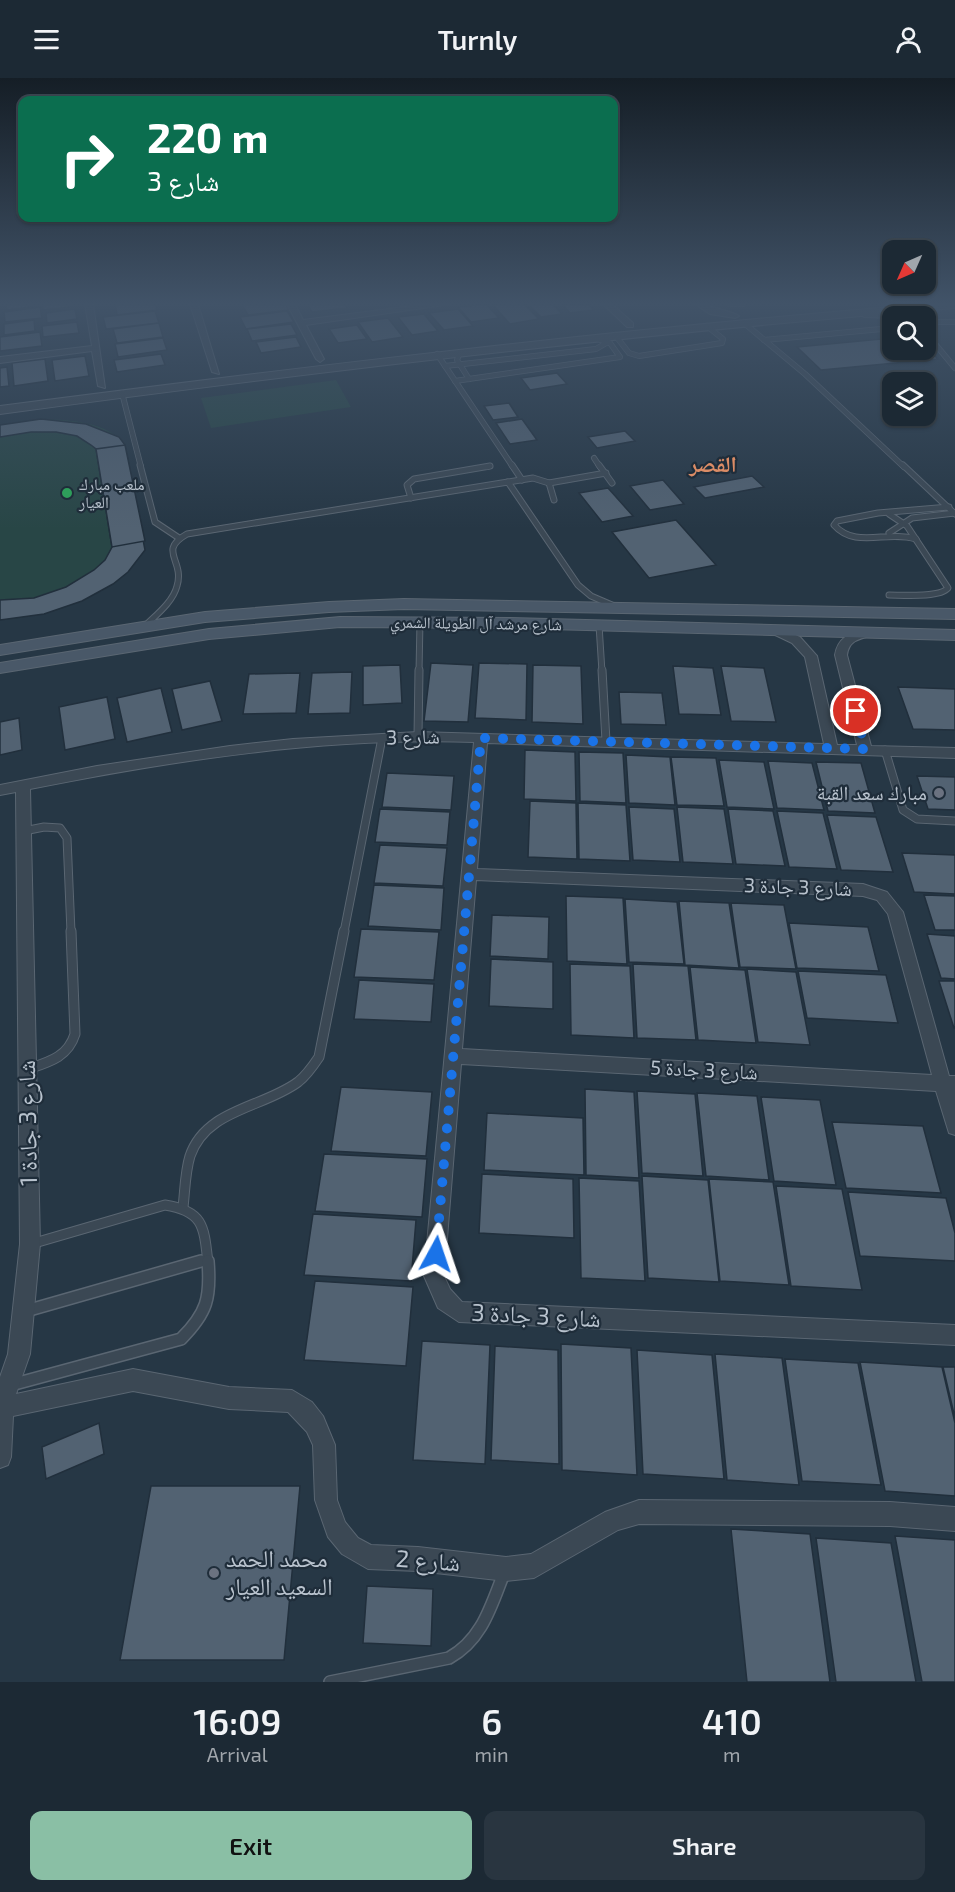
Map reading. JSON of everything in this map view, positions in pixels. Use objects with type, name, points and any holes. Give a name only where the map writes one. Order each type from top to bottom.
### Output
[{"type":"main road","name":"شارع مرشد آل الطويلة الشمري","points":[[0,650],[205,617],[329,606],[404,604],[955,614]]},
{"type":"main road","points":[[551,624],[550,617],[560,610],[601,612],[623,609]]},
{"type":"main road","name":"شارع مرشد آل الطويلة الشمري","points":[[0,668],[173,639],[264,627],[340,622],[420,621],[955,635]]},
{"type":"street","points":[[100,379],[102,386]]},
{"type":"street","points":[[0,399],[160,379]]},
{"type":"street","points":[[0,410],[236,379]]},
{"type":"street","points":[[776,630],[796,640],[812,656],[831,748]]},
{"type":"street","points":[[865,749],[841,655],[842,646],[848,638],[866,633]]},
{"type":"street","name":"شارع 3","points":[[0,790],[97,771],[230,751],[293,743],[418,736],[955,753]]},
{"type":"street","name":"شارع 3 جادة 3","points":[[481,738],[434,1276],[439,1294],[448,1305],[459,1312],[955,1335]]},
{"type":"street","name":"شارع 3 جادة 1","points":[[0,1457],[3,1400],[20,1354],[30,1244],[23,785]]},
{"type":"street","name":"شارع 3 جادة 3","points":[[469,874],[873,892],[882,896],[895,912],[949,1083],[955,1127]]},
{"type":"street","name":"شارع 3 جادة 5","points":[[453,1056],[949,1083]]},
{"type":"street","name":"شارع 2","points":[[3,1400],[133,1380],[229,1398],[292,1401],[304,1410],[315,1424],[324,1445],[326,1500],[336,1528],[350,1546],[368,1557],[418,1559],[506,1569],[534,1566],[613,1520],[639,1512],[890,1515],[955,1519]]},
{"type":"lane","points":[[455,381],[478,379]]},
{"type":"lane","points":[[810,379],[955,513]]},
{"type":"lane","points":[[455,381],[522,480]]},
{"type":"lane","points":[[122,393],[155,522],[178,538]]},
{"type":"lane","points":[[594,458],[612,483]]},
{"type":"lane","points":[[411,498],[407,485],[414,479],[490,466]]},
{"type":"lane","points":[[145,626],[179,585],[181,580],[172,549],[178,538],[187,534],[508,482],[540,478],[549,483],[606,473]]},
{"type":"lane","points":[[508,482],[578,585],[591,596],[623,609]]},
{"type":"lane","points":[[549,483],[554,500]]},
{"type":"lane","points":[[916,539],[905,534],[887,533],[851,538],[844,536],[834,525],[837,521],[888,513],[949,507]]},
{"type":"lane","points":[[888,513],[904,523],[948,588],[945,592],[937,594],[889,595]]},
{"type":"lane","points":[[887,533],[916,517],[955,513]]},
{"type":"lane","points":[[418,736],[420,621]]},
{"type":"lane","points":[[599,625],[606,741]]},
{"type":"lane","points":[[183,1207],[190,1155],[204,1134],[217,1121],[295,1084],[309,1073],[319,1057],[382,738]]},
{"type":"lane","points":[[885,750],[903,810],[917,819],[955,821]]},
{"type":"lane","points":[[24,831],[60,828],[67,838],[75,1034],[73,1042],[60,1058],[27,1069]]},
{"type":"lane","points":[[3,1400],[181,1339],[198,1321],[208,1302],[210,1281],[201,1228],[195,1215],[183,1207],[165,1205],[30,1244]]},
{"type":"lane","points":[[24,1312],[206,1260]]},
{"type":"lane","points":[[330,1682],[448,1659],[466,1649],[479,1631],[506,1569]]},
{"type":"green space","points":[[336,380],[351,407],[211,428],[201,398]]},
{"type":"green space","name":"ملعب مبارك العيار","points":[[41,419],[75,421],[98,426],[117,437],[125,445],[145,550],[116,580],[81,601],[42,614],[0,620],[0,425]]},
{"type":"building","points":[[0,379],[8,379],[9,386],[0,387]]},
{"type":"building","points":[[13,379],[48,379],[48,381],[14,386]]},
{"type":"building","points":[[522,379],[562,379],[567,384],[530,390]]},
{"type":"building","points":[[509,403],[518,417],[493,420],[484,406]]},
{"type":"building","points":[[41,419],[86,424],[119,437],[125,445],[145,550],[128,572],[113,584],[82,601],[44,614],[0,620],[0,600],[34,598],[66,587],[94,570],[105,560],[112,547],[96,449],[77,436],[56,432],[31,432],[0,437],[0,425]]},
{"type":"building","points":[[522,419],[537,440],[510,444],[496,423]]},
{"type":"building","points":[[625,431],[635,441],[597,448],[588,437]]},
{"type":"building","points":[[125,445],[145,541],[112,547],[96,449]]},
{"type":"building","points":[[752,476],[764,487],[705,498],[694,487]]},
{"type":"building","points":[[663,480],[684,504],[650,510],[630,486]]},
{"type":"building","points":[[608,488],[633,516],[602,522],[579,493]]},
{"type":"building","points":[[676,520],[716,565],[649,578],[612,532]]},
{"type":"building","points":[[431,663],[473,665],[468,722],[424,721]]},
{"type":"building","points":[[479,663],[527,664],[526,720],[475,718]]},
{"type":"building","points":[[400,665],[402,703],[363,705],[363,666]]},
{"type":"building","points":[[533,665],[581,666],[583,724],[532,722]]},
{"type":"building","points":[[673,666],[713,668],[721,715],[679,714]]},
{"type":"building","points":[[721,666],[764,668],[776,722],[731,721]]},
{"type":"building","points":[[352,672],[350,713],[308,714],[312,673]]},
{"type":"building","points":[[300,673],[296,713],[243,714],[249,674]]},
{"type":"building","points":[[210,681],[222,721],[182,730],[172,689]]},
{"type":"building","points":[[898,687],[955,689],[955,730],[913,729]]},
{"type":"building","points":[[161,688],[172,732],[127,742],[117,698]]},
{"type":"building","points":[[619,692],[662,693],[666,725],[621,724]]},
{"type":"building","points":[[107,697],[115,739],[65,750],[59,707]]},
{"type":"building","points":[[19,718],[22,750],[0,755],[0,722]]},
{"type":"building","points":[[525,750],[575,752],[576,801],[524,799]]},
{"type":"building","points":[[579,752],[623,753],[626,803],[580,801]]},
{"type":"building","points":[[626,755],[670,757],[675,805],[629,803]]},
{"type":"building","points":[[671,757],[716,758],[724,806],[677,805]]},
{"type":"building","points":[[719,760],[764,762],[774,809],[727,807]]},
{"type":"building","points":[[768,761],[812,763],[824,810],[777,808]]},
{"type":"building","points":[[816,762],[861,763],[875,813],[828,811]]},
{"type":"building","points":[[387,773],[454,776],[451,810],[382,807]]},
{"type":"building","name":"مبارك سعد القبة","points":[[917,776],[955,777],[955,810],[928,809]]},
{"type":"building","points":[[530,801],[576,803],[577,859],[528,857]]},
{"type":"building","points":[[578,803],[626,805],[630,861],[579,859]]},
{"type":"building","points":[[629,807],[674,809],[680,862],[633,860]]},
{"type":"building","points":[[677,807],[724,809],[733,864],[683,862]]},
{"type":"building","points":[[380,809],[450,812],[447,845],[375,842]]},
{"type":"building","points":[[728,809],[773,811],[785,866],[736,864]]},
{"type":"building","points":[[777,811],[823,813],[837,869],[789,867]]},
{"type":"building","points":[[827,815],[876,817],[893,872],[841,870]]},
{"type":"building","points":[[380,845],[447,848],[443,886],[374,883]]},
{"type":"building","points":[[902,853],[955,855],[955,894],[914,892]]},
{"type":"building","points":[[374,885],[444,888],[441,930],[368,926]]},
{"type":"building","points":[[924,895],[955,896],[955,930],[935,930]]},
{"type":"building","points":[[566,896],[623,898],[627,964],[567,961]]},
{"type":"building","points":[[625,899],[677,902],[684,964],[629,962]]},
{"type":"building","points":[[679,901],[729,903],[739,968],[685,965]]},
{"type":"building","points":[[731,903],[784,905],[796,969],[740,967]]},
{"type":"building","points":[[492,915],[549,917],[548,959],[490,956]]},
{"type":"building","points":[[789,923],[868,927],[879,971],[797,968]]},
{"type":"building","points":[[361,929],[439,932],[434,980],[354,977]]},
{"type":"building","points":[[927,934],[955,936],[955,979],[941,978]]},
{"type":"building","points":[[491,959],[553,962],[553,1009],[489,1006]]},
{"type":"building","points":[[570,964],[630,966],[634,1038],[571,1035]]},
{"type":"building","points":[[633,964],[688,966],[696,1040],[637,1038]]},
{"type":"building","points":[[690,967],[745,970],[756,1043],[698,1040]]},
{"type":"building","points":[[747,969],[796,972],[810,1045],[758,1042]]},
{"type":"building","points":[[798,971],[886,975],[898,1023],[807,1018]]},
{"type":"building","points":[[359,980],[434,984],[431,1022],[354,1019]]},
{"type":"building","points":[[939,981],[955,981],[955,1028],[954,1028]]},
{"type":"building","points":[[341,1087],[432,1092],[426,1156],[331,1151]]},
{"type":"building","points":[[585,1089],[634,1092],[639,1178],[586,1175]]},
{"type":"building","points":[[637,1091],[695,1094],[703,1176],[642,1173]]},
{"type":"building","points":[[697,1093],[757,1096],[769,1180],[706,1176]]},
{"type":"building","points":[[761,1097],[820,1100],[836,1185],[774,1181]]},
{"type":"building","points":[[487,1113],[583,1118],[584,1175],[484,1170]]},
{"type":"building","points":[[832,1122],[923,1126],[941,1193],[846,1188]]},
{"type":"building","points":[[324,1154],[427,1159],[422,1217],[315,1211]]},
{"type":"building","points":[[482,1174],[573,1179],[574,1238],[479,1233]]},
{"type":"building","points":[[642,1176],[708,1180],[719,1282],[648,1278]]},
{"type":"building","points":[[579,1178],[639,1181],[645,1281],[581,1278]]},
{"type":"building","points":[[709,1179],[773,1182],[789,1285],[720,1281]]},
{"type":"building","points":[[776,1186],[842,1189],[862,1290],[791,1286]]},
{"type":"building","points":[[848,1192],[946,1198],[955,1233],[955,1261],[860,1256]]},
{"type":"building","points":[[313,1214],[416,1220],[411,1281],[304,1275]]},
{"type":"building","points":[[315,1281],[413,1287],[406,1366],[304,1360]]},
{"type":"building","points":[[422,1341],[490,1345],[485,1464],[413,1460]]},
{"type":"building","points":[[561,1344],[631,1348],[637,1475],[562,1470]]},
{"type":"building","points":[[495,1346],[558,1350],[559,1464],[491,1460]]},
{"type":"building","points":[[637,1350],[712,1355],[724,1479],[643,1474]]},
{"type":"building","points":[[715,1354],[782,1358],[799,1485],[727,1480]]},
{"type":"building","points":[[785,1359],[858,1363],[881,1485],[802,1481]]},
{"type":"building","points":[[860,1362],[942,1367],[955,1423],[955,1496],[885,1491]]},
{"type":"building","points":[[943,1367],[955,1367],[955,1418]]},
{"type":"building","points":[[99,1423],[104,1454],[46,1479],[42,1447]]},
{"type":"building","name":"محمد الحمد السعيد العيار","points":[[151,1486],[300,1486],[284,1660],[120,1660]]},
{"type":"building","points":[[731,1529],[810,1534],[830,1682],[747,1682]]},
{"type":"building","points":[[895,1536],[955,1540],[955,1682],[922,1682]]},
{"type":"building","points":[[816,1538],[891,1543],[916,1682],[836,1682]]},
{"type":"building","points":[[367,1586],[433,1589],[431,1646],[363,1643]]},
{"type":"place","name":"ملعب مبارك العيار","points":[[67,493]]},
{"type":"place","name":"مبارك سعد القبة","points":[[939,793]]},
{"type":"place","name":"محمد الحمد السعيد العيار","points":[[214,1573]]},
{"type":"district","name":"القصر","points":[[713,464]]},
{"type":"route","points":[[436,1254],[481,738],[865,749],[856,711]]}]
